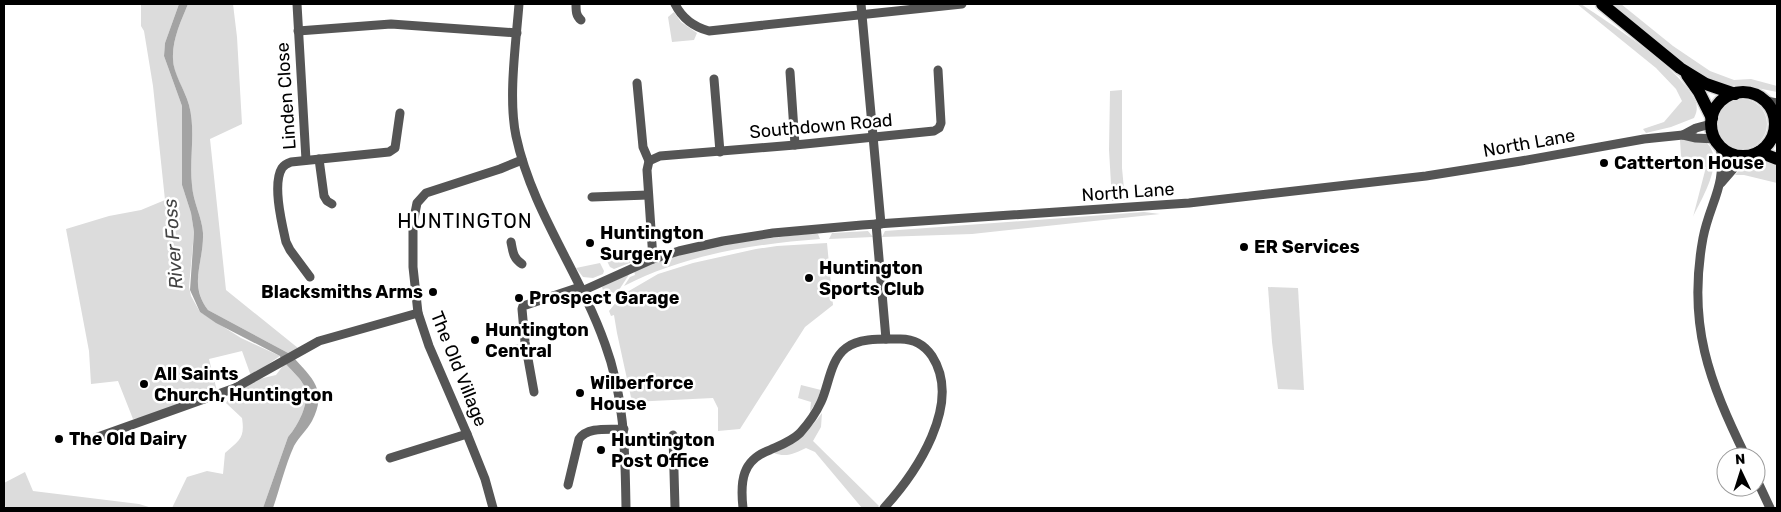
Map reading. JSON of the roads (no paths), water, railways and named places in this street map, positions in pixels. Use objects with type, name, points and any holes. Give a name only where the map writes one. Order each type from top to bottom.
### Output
[{"type":"highway","points":[[1602,4],[1680,68],[1706,84],[1735,94]]},
{"type":"highway","points":[[1680,68],[1699,92],[1711,121],[1717,143],[1734,155],[1755,154],[1777,159]]},
{"type":"highway","points":[[1711,121],[1717,105],[1728,96],[1750,93],[1771,102],[1776,125],[1774,133],[1768,144],[1755,154]]},
{"type":"street","name":"Linden Close","points":[[297,4],[306,160]]},
{"type":"street","points":[[519,4],[514,83],[514,120],[522,160],[542,212],[597,322],[614,369],[624,429],[626,508]]},
{"type":"street","points":[[576,4],[576,12],[581,20]]},
{"type":"street","points":[[675,4],[687,20],[700,28],[709,30],[962,4]]},
{"type":"street","points":[[861,4],[873,138],[886,339]]},
{"type":"street","name":"Linden Close","points":[[298,31],[396,24],[517,32]]},
{"type":"street","name":"Southdown Road","points":[[649,161],[660,156],[934,131],[941,124],[938,70]]},
{"type":"street","points":[[790,72],[796,145]]},
{"type":"street","points":[[714,78],[720,152]]},
{"type":"street","points":[[637,83],[643,147],[649,161],[647,170],[648,195],[653,259]]},
{"type":"street","points":[[310,277],[286,242],[278,189],[278,177],[281,169],[285,164],[291,162],[389,152],[396,148],[400,113]]},
{"type":"street","name":"North Lane","points":[[1683,135],[1711,121]]},
{"type":"street","name":"North Lane","points":[[534,392],[525,342],[523,306],[581,289],[653,259],[692,247],[773,233],[878,224],[1118,209],[1249,197],[1426,176],[1644,139],[1683,135],[1717,143]]},
{"type":"street","points":[[1717,143],[1722,165],[1721,183],[1704,231],[1700,253],[1697,303],[1700,335],[1707,367],[1720,403],[1741,447]]},
{"type":"street","points":[[1721,183],[1734,168],[1755,154]]},
{"type":"street","points":[[319,159],[323,177],[324,196],[332,204]]},
{"type":"street","name":"The Old Village","points":[[493,508],[485,479],[429,346],[418,313],[412,250],[413,223],[419,200],[426,193],[522,160]]},
{"type":"street","points":[[592,197],[648,195]]},
{"type":"street","points":[[511,242],[516,260],[522,264]]},
{"type":"street","points":[[95,438],[235,388],[319,341],[418,313]]},
{"type":"street","points":[[743,508],[744,476],[747,468],[756,456],[791,440],[808,423],[821,404],[832,368],[842,351],[857,343],[886,339],[912,340],[926,348],[936,361],[940,372],[942,395],[937,421],[926,449],[899,492],[884,508]]},
{"type":"street","points":[[568,485],[579,439],[583,434],[591,431],[624,429]]},
{"type":"street","points":[[390,458],[467,434]]},
{"type":"street","points":[[673,435],[675,508]]},
{"type":"place","name":"Catterton House","points":[[1604,163]]},
{"type":"place","name":"Huntington Surgery","points":[[590,243]]},
{"type":"place","name":"ER Services","points":[[1244,247]]},
{"type":"place","name":"Huntington Sports Club","points":[[809,278]]},
{"type":"place","name":"Blacksmiths Arms","points":[[433,292]]},
{"type":"place","name":"Prospect Garage","points":[[519,298]]},
{"type":"place","name":"Huntington Central","points":[[475,340]]},
{"type":"place","name":"All Saints Church, Huntington","points":[[144,384]]},
{"type":"place","name":"Wilberforce House","points":[[580,393]]},
{"type":"place","name":"The Old Dairy","points":[[59,439]]},
{"type":"place","name":"Huntington Post Office","points":[[601,450]]},
{"type":"district","name":"HUNTINGTON","points":[[465,221]]},
{"type":"water label","name":"River Foss","points":[[173,244]]}]
